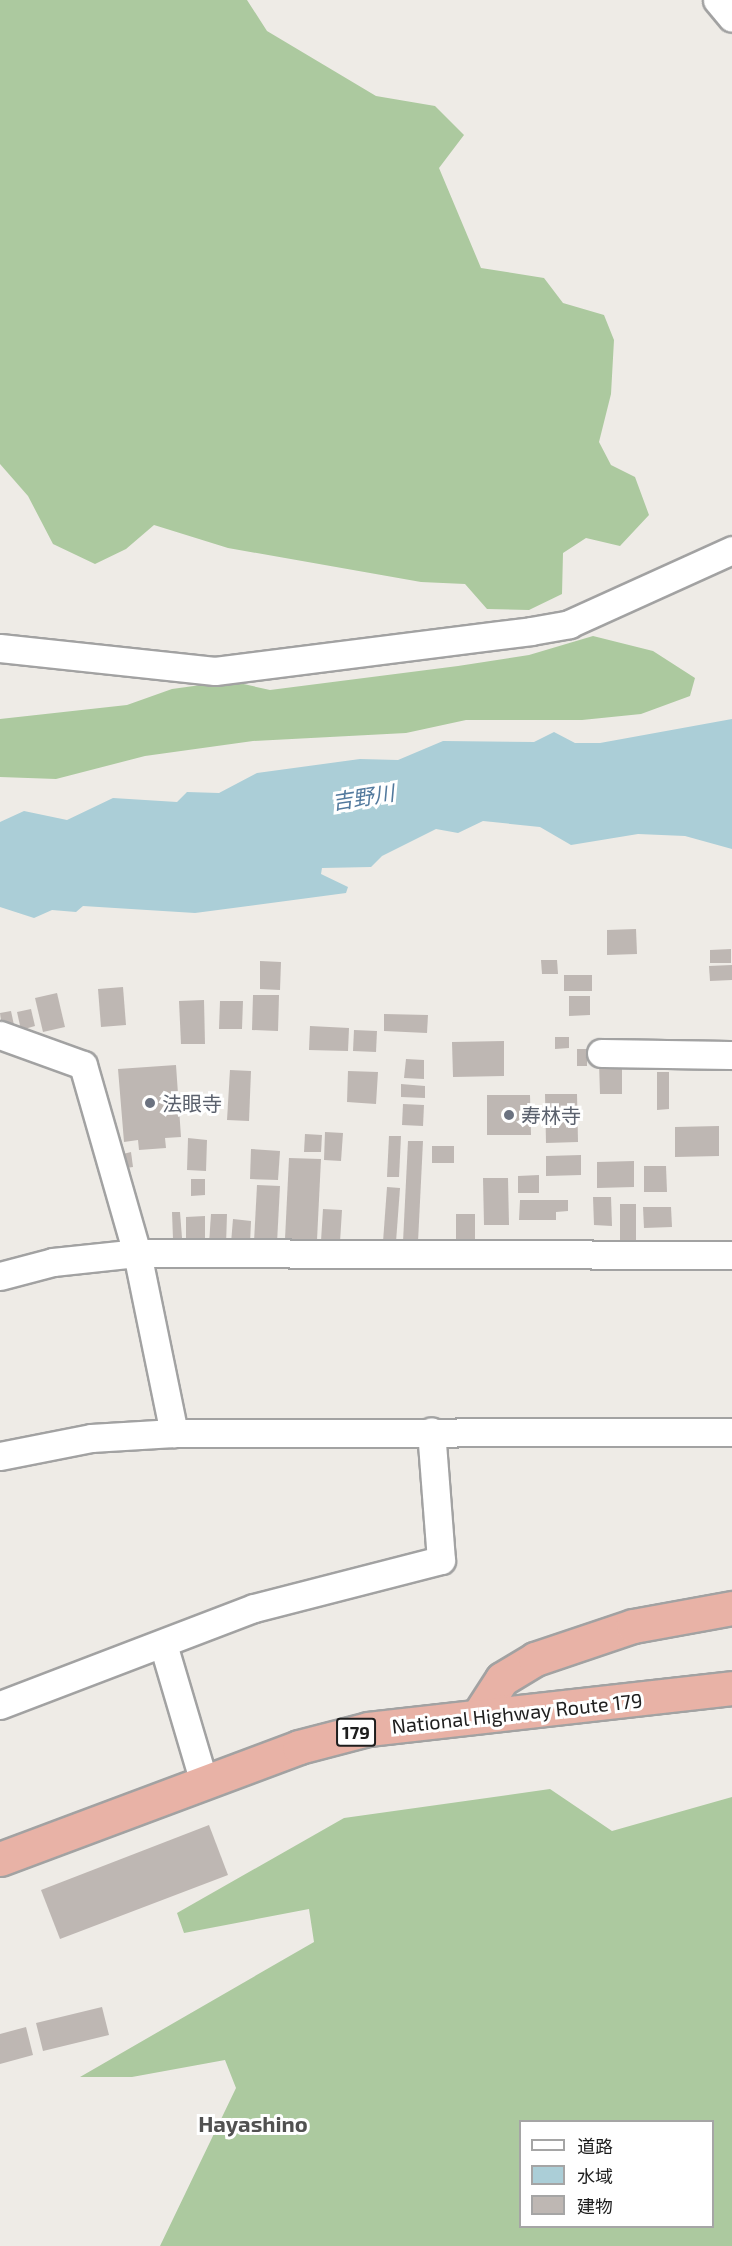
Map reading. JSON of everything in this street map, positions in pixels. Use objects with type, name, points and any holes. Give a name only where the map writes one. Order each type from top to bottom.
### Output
[{"type":"highway","points":[[478,1716],[502,1679],[534,1659],[633,1626],[732,1608]]},
{"type":"highway","name":"National Highway Route 179","points":[[0,1859],[299,1747],[368,1729],[732,1688]]},
{"type":"street","points":[[717,0],[732,18]]},
{"type":"street","points":[[0,648],[215,671],[485,637],[568,624],[732,550]]},
{"type":"street","points":[[0,1035],[83,1065],[137,1252],[174,1433]]},
{"type":"street","points":[[601,1053],[732,1055]]},
{"type":"street","points":[[0,1276],[53,1262],[137,1252],[732,1255]]},
{"type":"street","points":[[0,1705],[254,1608],[441,1560],[431,1431]]},
{"type":"street","points":[[0,1456],[91,1438],[174,1433],[732,1432]]},
{"type":"street","points":[[162,1644],[204,1782]]},
{"type":"green space","points":[[0,0],[247,0],[267,31],[376,96],[435,106],[464,135],[439,168],[481,268],[544,278],[563,303],[604,315],[614,340],[611,394],[599,442],[611,465],[635,477],[649,515],[620,546],[586,538],[563,553],[562,594],[529,610],[487,609],[465,584],[421,582],[228,548],[154,525],[126,549],[95,564],[53,544],[28,496],[0,464]]},
{"type":"green space","points":[[593,636],[653,651],[695,678],[690,696],[641,714],[582,720],[466,720],[406,733],[253,741],[145,756],[56,779],[0,777],[0,719],[127,705],[172,689],[230,681],[270,690],[458,666],[529,655]]},
{"type":"green space","points":[[550,1789],[612,1831],[732,1797],[732,2246],[160,2246],[236,2088],[225,2060],[132,2077],[80,2077],[314,1942],[309,1909],[184,1933],[177,1913],[344,1818]]},
{"type":"water","name":"吉野川","points":[[732,719],[732,849],[685,836],[638,834],[571,845],[540,827],[483,821],[458,833],[436,829],[382,856],[371,867],[322,868],[321,874],[348,887],[346,893],[195,913],[83,906],[76,912],[52,910],[34,918],[0,907],[0,822],[24,811],[67,820],[113,798],[177,802],[187,792],[219,793],[257,773],[360,759],[398,760],[443,741],[534,742],[554,732],[575,743],[600,743]]},
{"type":"building","points":[[636,929],[637,954],[607,955],[607,930]]},
{"type":"building","points":[[731,949],[731,963],[710,963],[710,950]]},
{"type":"building","points":[[541,960],[557,960],[558,974],[542,974]]},
{"type":"building","points":[[260,961],[281,962],[280,990],[260,989]]},
{"type":"building","points":[[732,965],[732,980],[710,981],[709,966]]},
{"type":"building","points":[[564,975],[592,975],[592,991],[564,991]]},
{"type":"building","points":[[123,987],[126,1025],[101,1027],[98,989]]},
{"type":"building","points":[[57,993],[65,1027],[43,1032],[35,998]]},
{"type":"building","points":[[253,995],[279,995],[278,1031],[252,1030]]},
{"type":"building","points":[[569,996],[590,996],[590,1015],[569,1016]]},
{"type":"building","points":[[204,1000],[205,1044],[181,1044],[179,1001]]},
{"type":"building","points":[[220,1001],[243,1001],[242,1029],[219,1029]]},
{"type":"building","points":[[31,1009],[35,1026],[21,1030],[17,1012]]},
{"type":"building","points":[[11,1011],[14,1025],[2,1028],[0,1013]]},
{"type":"building","points":[[384,1014],[428,1015],[427,1033],[384,1031]]},
{"type":"building","points":[[310,1026],[349,1028],[348,1051],[309,1050]]},
{"type":"building","points":[[354,1030],[377,1031],[376,1052],[353,1051]]},
{"type":"building","points":[[555,1037],[569,1037],[569,1048],[555,1049]]},
{"type":"building","points":[[504,1041],[504,1076],[453,1077],[452,1042]]},
{"type":"building","points":[[577,1049],[587,1049],[587,1066],[577,1066]]},
{"type":"building","points":[[406,1059],[424,1060],[424,1079],[404,1078]]},
{"type":"building","points":[[599,1063],[622,1063],[622,1094],[600,1094]]},
{"type":"building","name":"法眼寺","points":[[176,1065],[181,1137],[165,1138],[166,1148],[139,1150],[138,1140],[124,1142],[118,1069]]},
{"type":"building","points":[[230,1070],[251,1071],[249,1121],[227,1120]]},
{"type":"building","points":[[348,1071],[378,1072],[376,1104],[347,1102]]},
{"type":"building","points":[[657,1072],[669,1072],[669,1109],[657,1110]]},
{"type":"building","points":[[401,1084],[425,1086],[425,1098],[401,1097]]},
{"type":"building","points":[[545,1094],[577,1094],[578,1142],[546,1143]]},
{"type":"building","name":"寿林寺","points":[[487,1095],[530,1095],[531,1135],[487,1135]]},
{"type":"building","points":[[403,1104],[424,1105],[423,1126],[402,1125]]},
{"type":"building","points":[[719,1126],[719,1156],[675,1157],[675,1127]]},
{"type":"building","points":[[325,1132],[343,1133],[341,1161],[324,1160]]},
{"type":"building","points":[[305,1134],[322,1135],[321,1152],[304,1152]]},
{"type":"building","points":[[389,1136],[401,1136],[399,1177],[387,1177]]},
{"type":"building","points":[[188,1138],[207,1140],[206,1171],[187,1170]]},
{"type":"building","points":[[408,1141],[423,1141],[418,1242],[403,1242]]},
{"type":"building","points":[[432,1146],[454,1146],[454,1163],[432,1163]]},
{"type":"building","points":[[251,1149],[280,1151],[278,1180],[250,1179]]},
{"type":"building","points":[[131,1152],[133,1167],[126,1168],[123,1154]]},
{"type":"building","points":[[581,1155],[581,1175],[546,1176],[546,1156]]},
{"type":"building","points":[[289,1158],[321,1159],[317,1240],[285,1239]]},
{"type":"building","points":[[634,1161],[634,1187],[597,1188],[597,1162]]},
{"type":"building","points":[[644,1166],[666,1166],[667,1192],[644,1192]]},
{"type":"building","points":[[539,1175],[539,1193],[518,1193],[518,1176]]},
{"type":"building","points":[[483,1178],[508,1178],[509,1225],[484,1225]]},
{"type":"building","points":[[191,1179],[205,1179],[205,1195],[191,1196]]},
{"type":"building","points":[[257,1185],[280,1186],[277,1243],[254,1242]]},
{"type":"building","points":[[387,1187],[400,1188],[396,1242],[383,1242]]},
{"type":"building","points":[[593,1197],[611,1197],[612,1226],[594,1225]]},
{"type":"building","points":[[520,1200],[568,1200],[568,1211],[556,1212],[556,1220],[519,1220]]},
{"type":"building","points":[[620,1204],[636,1204],[636,1242],[620,1243]]},
{"type":"building","points":[[643,1207],[671,1207],[672,1227],[644,1228]]},
{"type":"building","points":[[323,1209],[342,1210],[340,1242],[321,1241]]},
{"type":"building","points":[[172,1212],[180,1212],[182,1238],[173,1239]]},
{"type":"building","points":[[211,1214],[227,1214],[226,1245],[209,1244]]},
{"type":"building","points":[[456,1214],[475,1214],[475,1242],[456,1242]]},
{"type":"building","points":[[205,1216],[205,1243],[186,1244],[186,1217]]},
{"type":"building","points":[[233,1219],[251,1221],[250,1244],[231,1243]]},
{"type":"building","points":[[209,1825],[228,1875],[60,1939],[41,1890]]},
{"type":"building","points":[[102,2007],[109,2035],[43,2051],[36,2023]]},
{"type":"building","points":[[26,2027],[33,2055],[0,2064],[0,2034]]},
{"type":"place","name":"法眼寺","points":[[150,1103]]},
{"type":"place","name":"寿林寺","points":[[509,1115]]},
{"type":"district","name":"Hayashino","points":[[253,2124]]}]
